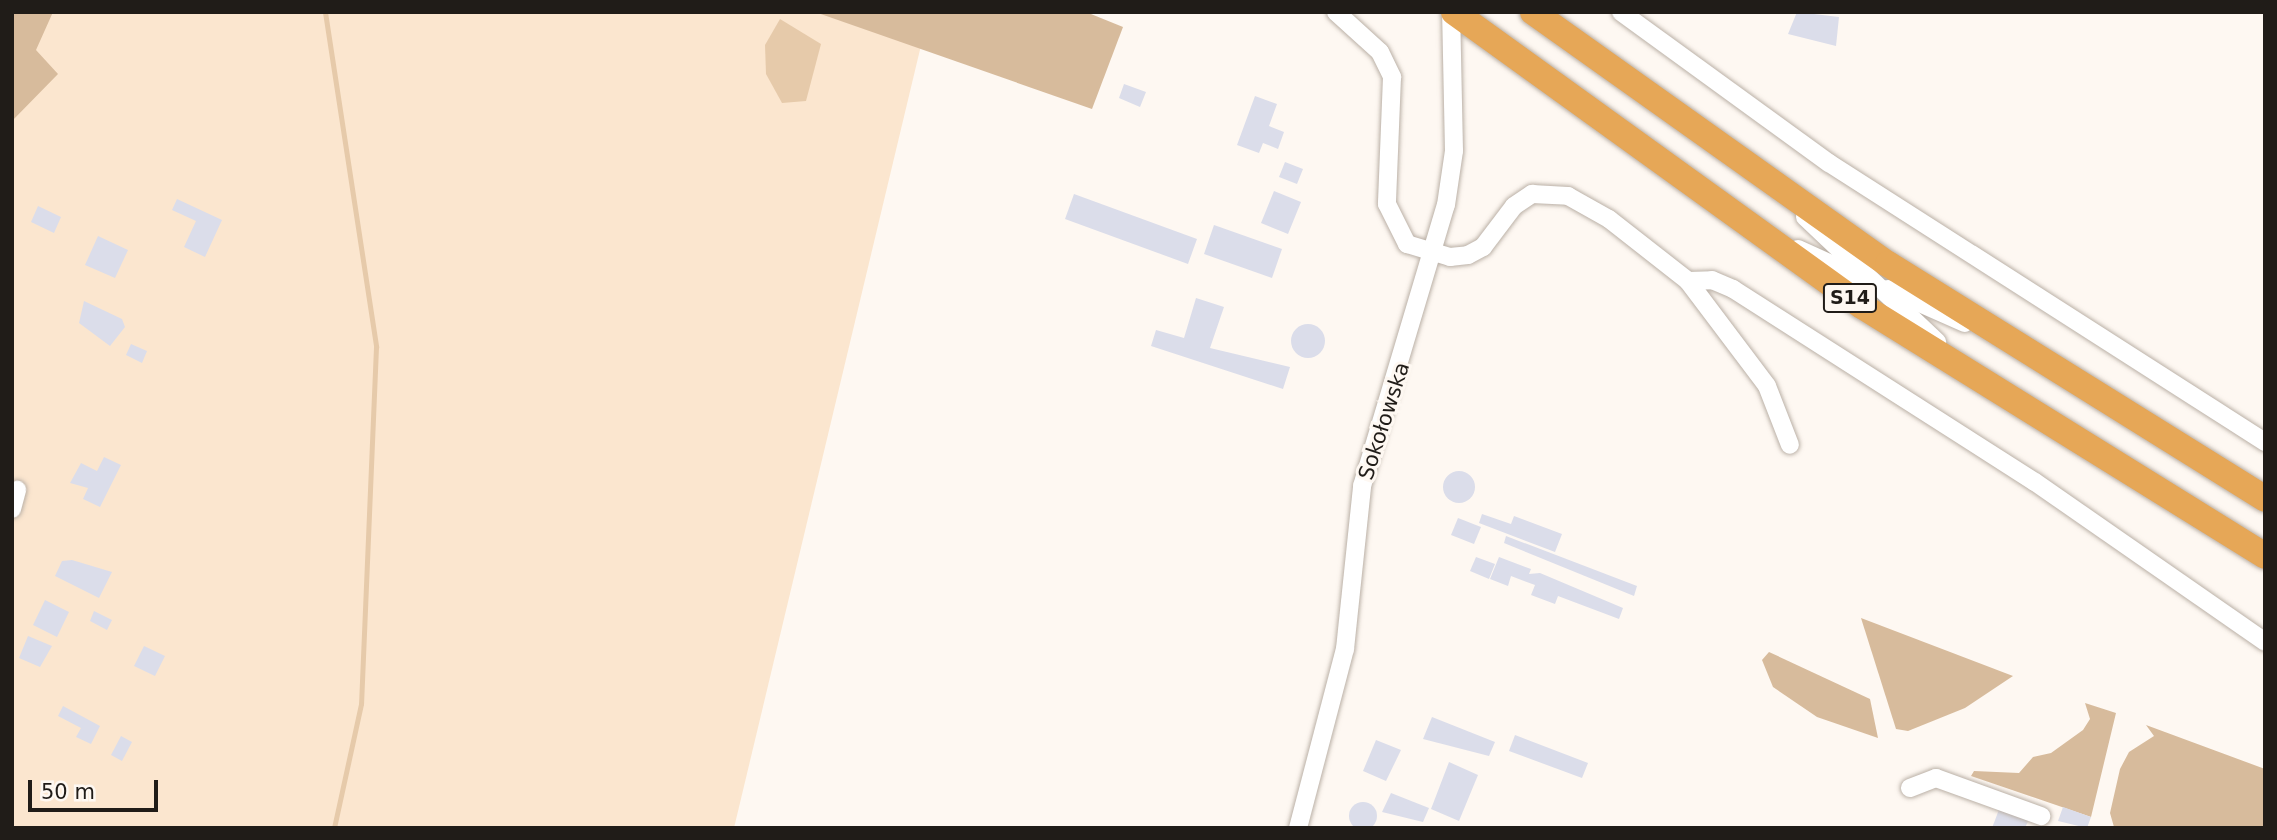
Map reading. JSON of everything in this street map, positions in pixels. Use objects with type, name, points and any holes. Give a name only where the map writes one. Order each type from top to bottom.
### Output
[{"type":"highway","name":"S14","points":[[1452,12],[1742,224],[1983,385],[2265,556]]},
{"type":"highway","name":"S14","points":[[1533,12],[1769,183],[2009,344],[2265,499]]},
{"type":"street","points":[[1336,12],[1380,52],[1392,77],[1387,204],[1394,228],[1407,244],[1436,254],[1468,255],[1483,247],[1514,206],[1550,191],[1609,219],[1688,281],[1767,386],[1790,444]]},
{"type":"street","name":"Sokołowska","points":[[1298,828],[1345,649],[1362,486],[1436,254],[1454,151],[1455,65],[1452,12]]},
{"type":"street","points":[[1621,12],[1840,171],[2265,442]]},
{"type":"street","points":[[1769,183],[1983,385]]},
{"type":"street","points":[[1742,224],[2009,344]]},
{"type":"street","points":[[1688,281],[1712,279],[1733,289],[2035,482],[2265,642]]},
{"type":"street","points":[[12,509],[17,490]]},
{"type":"street","points":[[1910,788],[1936,778],[2041,816]]},
{"type":"shaded area","points":[[12,12],[929,12],[734,828],[12,828]]},
{"type":"shaded area","points":[[12,12],[53,12],[36,50],[58,74],[12,121]]},
{"type":"shaded area","points":[[815,12],[1086,12],[1123,27],[1092,109]]},
{"type":"shaded area","points":[[780,19],[821,44],[806,101],[782,103],[766,74],[765,45]]},
{"type":"shaded area","points":[[1861,618],[2013,676],[1965,708],[1908,731],[1896,729]]},
{"type":"shaded area","points":[[1769,652],[1870,699],[1878,738],[1817,717],[1773,687],[1762,660]]},
{"type":"shaded area","points":[[2085,703],[2116,713],[2091,817],[1971,776],[1974,771],[2019,773],[2033,757],[2051,753],[2083,730],[2090,719]]},
{"type":"shaded area","points":[[2146,725],[2265,769],[2265,828],[2114,827],[2110,813],[2120,769],[2129,752],[2154,736]]},
{"type":"building","points":[[1797,12],[1839,17],[1836,46],[1788,34]]},
{"type":"building","points":[[1124,84],[1146,92],[1140,107],[1119,98]]},
{"type":"building","points":[[1255,96],[1277,104],[1269,126],[1284,132],[1278,149],[1263,143],[1259,153],[1237,145]]},
{"type":"building","points":[[1285,162],[1303,169],[1297,184],[1279,177]]},
{"type":"building","points":[[1274,191],[1301,202],[1288,234],[1261,223]]},
{"type":"building","points":[[1074,194],[1197,239],[1188,264],[1065,219]]},
{"type":"building","points":[[177,199],[222,220],[205,257],[184,247],[196,221],[172,210]]},
{"type":"building","points":[[38,206],[61,217],[54,233],[31,222]]},
{"type":"building","points":[[1214,225],[1282,249],[1272,278],[1204,254]]},
{"type":"building","points":[[98,236],[128,250],[115,278],[85,265]]},
{"type":"building","points":[[1196,298],[1224,307],[1210,348],[1290,367],[1283,389],[1151,346],[1156,330],[1184,338]]},
{"type":"building","points":[[84,301],[122,319],[125,327],[110,346],[79,323]]},
{"type":"building","points":[[1308,324],[1320,329],[1325,341],[1320,353],[1308,358],[1296,353],[1291,341],[1296,329]]},
{"type":"building","points":[[131,344],[147,351],[142,363],[126,355]]},
{"type":"building","points":[[104,457],[121,465],[100,507],[83,499],[88,488],[70,483],[81,463],[97,471]]},
{"type":"building","points":[[1459,471],[1470,476],[1475,487],[1470,498],[1459,503],[1448,498],[1443,487],[1448,476]]},
{"type":"building","points":[[1482,514],[1511,524],[1514,516],[1562,534],[1555,552],[1479,523]]},
{"type":"building","points":[[1458,518],[1481,527],[1474,544],[1451,535]]},
{"type":"building","points":[[1506,536],[1637,586],[1634,596],[1504,543]]},
{"type":"building","points":[[1476,557],[1495,564],[1489,579],[1470,571]]},
{"type":"building","points":[[1499,557],[1531,569],[1529,574],[1540,573],[1623,608],[1619,619],[1558,596],[1555,604],[1531,595],[1535,585],[1511,576],[1508,586],[1490,579]]},
{"type":"building","points":[[72,560],[112,572],[99,598],[55,576],[62,561]]},
{"type":"building","points":[[45,600],[69,612],[57,637],[33,625]]},
{"type":"building","points":[[94,611],[112,620],[107,630],[90,621]]},
{"type":"building","points":[[28,636],[52,646],[40,667],[19,658]]},
{"type":"building","points":[[144,646],[165,656],[155,676],[134,666]]},
{"type":"building","points":[[63,706],[100,726],[91,744],[76,737],[81,728],[58,716]]},
{"type":"building","points":[[1432,717],[1495,742],[1489,756],[1423,739]]},
{"type":"building","points":[[1515,735],[1588,763],[1582,778],[1509,751]]},
{"type":"building","points":[[121,736],[132,742],[122,761],[111,755]]},
{"type":"building","points":[[1376,740],[1401,750],[1386,781],[1363,771]]},
{"type":"building","points":[[1449,762],[1478,775],[1459,821],[1431,809]]},
{"type":"building","points":[[1391,793],[1429,808],[1423,822],[1382,812]]},
{"type":"building","points":[[1363,802],[1373,806],[1377,816],[1373,826],[1363,830],[1353,826],[1349,816],[1353,806]]},
{"type":"building","points":[[2000,807],[2029,819],[2025,828],[1992,828]]},
{"type":"building","points":[[2063,807],[2091,817],[2087,828],[2058,821]]},
{"type":"waterway","points":[[325,12],[376,347],[361,704],[334,828]]}]
